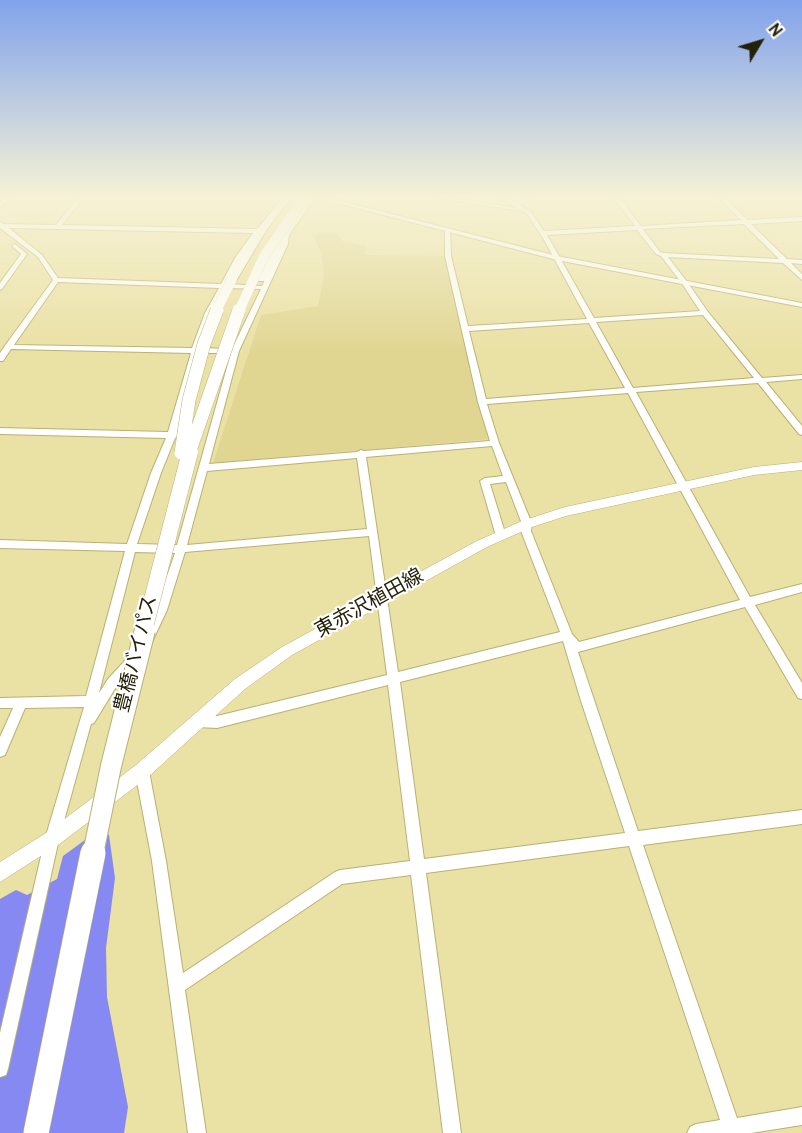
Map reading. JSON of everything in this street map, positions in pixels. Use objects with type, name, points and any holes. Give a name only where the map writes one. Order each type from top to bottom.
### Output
[{"type":"highway","points":[[171,519],[189,400],[216,311],[228,281],[247,250]]},
{"type":"highway","name":"豊橋バイパス","points":[[36,1133],[111,766],[171,519],[185,466],[227,357],[245,295],[268,250]]},
{"type":"highway","points":[[227,357],[278,250]]},
{"type":"main road","name":"東赤沢植田線","points":[[0,873],[52,839],[142,771],[240,684],[286,651],[501,536],[527,524],[566,512],[754,471],[802,466]]},
{"type":"street","points":[[0,288],[24,254],[19,250]]},
{"type":"street","points":[[32,250],[40,256],[56,280]]},
{"type":"street","points":[[448,250],[464,329],[495,443],[527,524],[526,531],[567,635],[587,701],[732,1130]]},
{"type":"street","points":[[525,250],[686,284],[802,305]]},
{"type":"street","points":[[552,250],[747,601],[802,694]]},
{"type":"street","points":[[656,250],[663,255],[802,262]]},
{"type":"street","points":[[774,250],[802,278]]},
{"type":"street","points":[[663,255],[705,313],[802,432]]},
{"type":"street","points":[[56,280],[263,283],[227,357],[211,437],[169,592],[145,645],[112,683],[89,721],[80,744]]},
{"type":"street","points":[[0,359],[56,280]]},
{"type":"street","points":[[0,1069],[52,839],[92,701],[131,549],[156,473],[172,435],[195,351],[209,312],[228,281]]},
{"type":"street","points":[[464,329],[705,313]]},
{"type":"street","points":[[8,347],[195,351],[227,357]]},
{"type":"street","points":[[482,402],[802,377]]},
{"type":"street","points":[[0,431],[211,437]]},
{"type":"street","points":[[202,468],[495,443]]},
{"type":"street","points":[[361,453],[383,598],[452,1133]]},
{"type":"street","points":[[501,536],[485,481],[509,478]]},
{"type":"street","points":[[0,544],[180,549],[373,532]]},
{"type":"street","points":[[567,635],[577,647],[802,588]]},
{"type":"street","points":[[198,720],[217,722],[567,635]]},
{"type":"street","points":[[0,703],[92,701]]},
{"type":"street","points":[[0,751],[21,704]]},
{"type":"street","points":[[142,771],[159,861],[197,1133]]},
{"type":"street","points":[[176,987],[340,877],[802,818]]},
{"type":"street","points":[[696,1133],[732,1130],[802,1116]]},
{"type":"shaded area","points":[[320,250],[365,250],[364,255],[447,256],[491,439],[213,463],[261,315],[318,306],[324,275]]},
{"type":"shaded area","points":[[104,831],[109,835],[115,878],[106,948],[107,997],[128,1107],[124,1133],[0,1133],[0,899],[16,890],[27,895],[57,879],[63,856],[96,832]]}]
